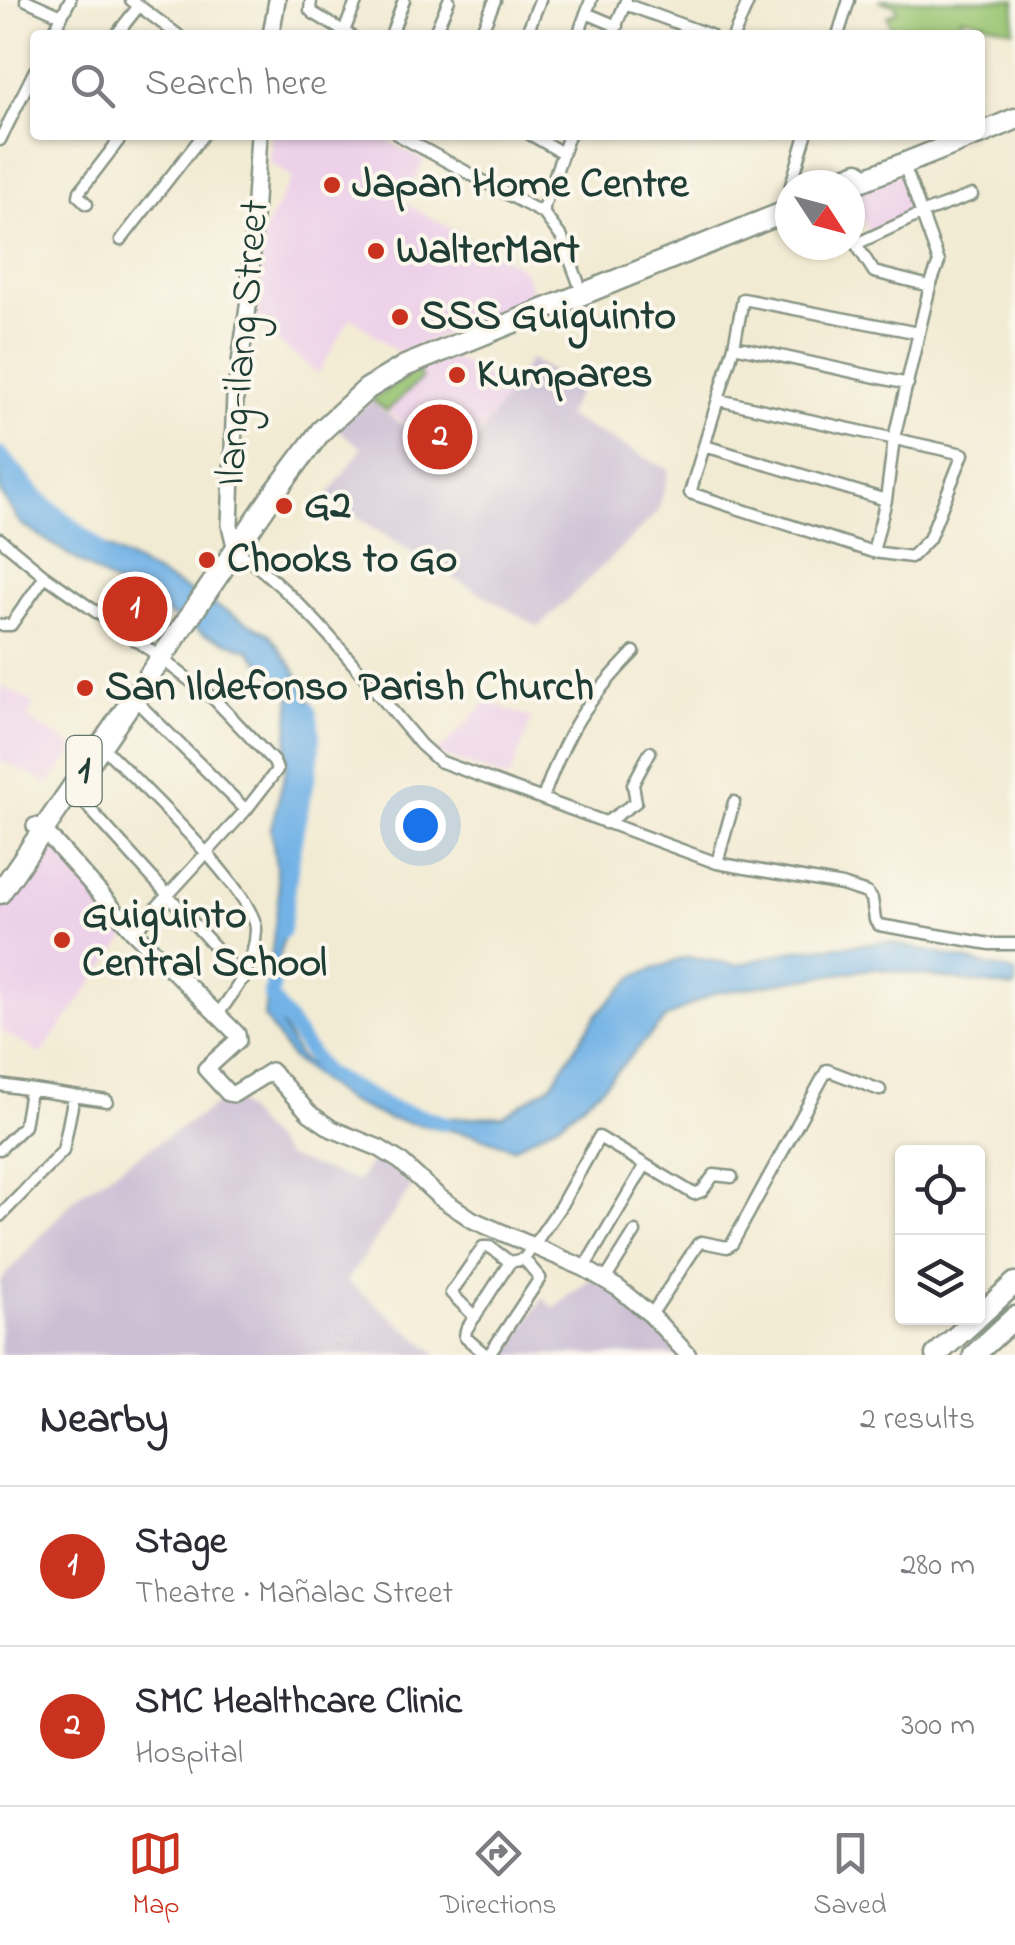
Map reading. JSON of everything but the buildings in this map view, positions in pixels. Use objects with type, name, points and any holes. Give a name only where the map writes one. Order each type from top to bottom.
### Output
[{"type":"highway","points":[[985,122],[1015,110]]},
{"type":"highway","points":[[985,131],[1015,120]]},
{"type":"highway","points":[[865,178],[943,140]]},
{"type":"highway","points":[[865,172],[960,140]]},
{"type":"highway","name":"1","points":[[0,893],[208,580],[320,431],[367,389],[424,356],[775,205]]},
{"type":"highway","name":"1","points":[[68,786],[102,746],[130,696]]},
{"type":"highway","name":"1","points":[[0,878],[39,829]]},
{"type":"highway","points":[[985,1310],[1015,1283]]},
{"type":"highway","points":[[974,1355],[1015,1318]]},
{"type":"highway","points":[[936,1355],[968,1325]]},
{"type":"street","points":[[26,0],[62,16]]},
{"type":"street","points":[[55,30],[70,0]]},
{"type":"street","points":[[272,30],[277,0]]},
{"type":"street","points":[[312,0],[310,10],[342,30]]},
{"type":"street","points":[[348,30],[358,0]]},
{"type":"street","points":[[394,30],[404,0]]},
{"type":"street","points":[[436,30],[449,0]]},
{"type":"street","points":[[482,30],[495,0]]},
{"type":"street","points":[[528,30],[540,0]]},
{"type":"street","points":[[580,30],[591,0]]},
{"type":"street","points":[[736,30],[748,0]]},
{"type":"street","points":[[840,30],[849,0]]},
{"type":"street","points":[[586,13],[614,30],[625,2],[697,30]]},
{"type":"street","points":[[119,30],[134,3],[172,30]]},
{"type":"street","points":[[0,140],[30,80]]},
{"type":"street","points":[[87,204],[79,196],[80,191],[119,140]]},
{"type":"street","points":[[120,240],[199,140]]},
{"type":"street","name":"Ilang-ilang Street","points":[[234,545],[235,397],[249,300],[260,140]]},
{"type":"street","points":[[407,140],[544,214],[562,238],[581,289]]},
{"type":"street","points":[[542,140],[562,152]]},
{"type":"street","points":[[544,214],[567,140]]},
{"type":"street","points":[[797,170],[805,140]]},
{"type":"street","points":[[872,552],[886,500],[894,438],[939,262],[902,160]]},
{"type":"street","points":[[930,286],[874,272],[856,244],[972,195]]},
{"type":"street","points":[[719,400],[963,454],[924,547],[911,556],[872,552],[690,493],[734,346],[743,299],[919,333]]},
{"type":"street","points":[[734,346],[908,384]]},
{"type":"street","points":[[706,446],[886,500]]},
{"type":"street","points":[[0,539],[45,576],[160,650],[215,700],[274,762],[277,770],[246,810],[134,932]]},
{"type":"street","points":[[234,545],[313,615],[433,756],[474,776],[717,863],[867,893],[880,925],[990,944],[1015,944]]},
{"type":"street","points":[[0,625],[10,625],[45,576]]},
{"type":"street","points":[[543,798],[562,745],[580,713],[599,687],[634,652]]},
{"type":"street","points":[[130,696],[246,810]]},
{"type":"street","points":[[102,746],[206,853],[238,892],[255,923],[244,979],[218,1014]]},
{"type":"street","points":[[604,823],[636,802],[633,784],[650,752]]},
{"type":"street","points":[[68,786],[244,979]]},
{"type":"street","points":[[717,863],[734,802]]},
{"type":"street","points":[[39,829],[134,932],[218,1014],[238,1040],[206,1069],[228,1093],[234,1094],[271,1071],[309,1114],[400,1161],[439,1198],[473,1220],[605,1280],[651,1315],[688,1355]]},
{"type":"street","points":[[651,1315],[698,1244],[732,1244],[827,1070],[880,1090]]},
{"type":"street","points":[[0,1086],[108,1101]]},
{"type":"street","points":[[0,1149],[24,1126],[30,1090]]},
{"type":"street","points":[[0,1216],[63,1151],[74,1096]]},
{"type":"street","points":[[524,1260],[599,1137],[694,1194],[702,1191],[714,1174],[732,1177]]},
{"type":"street","points":[[584,1268],[644,1166]]},
{"type":"street","points":[[605,1280],[634,1232]]},
{"type":"street","points":[[475,1317],[451,1293],[482,1247],[490,1247],[510,1262]]},
{"type":"street","points":[[524,1260],[540,1278],[487,1355],[465,1337],[510,1262],[524,1260]]},
{"type":"shaded area","name":"WalterMart","points":[[271,140],[386,140],[424,161],[403,202],[520,267],[534,296],[399,353],[351,317],[318,374],[257,324],[261,237],[293,177],[270,163]]},
{"type":"shaded area","points":[[902,172],[919,213],[869,234],[865,225],[865,188]]},
{"type":"shaded area","points":[[453,357],[511,390],[458,463],[372,400],[408,373]]},
{"type":"shaded area","points":[[530,359],[580,388],[566,416],[669,470],[658,512],[539,627],[428,563],[327,497],[362,448],[336,428],[370,401],[508,503],[460,465]]},
{"type":"shaded area","points":[[0,685],[34,703],[27,718],[76,748],[49,784],[0,760]]},
{"type":"shaded area","points":[[487,702],[532,718],[509,779],[437,754]]},
{"type":"shaded area","name":"Guiguinto Central School","points":[[48,839],[134,927],[41,1054],[0,1030],[0,910]]},
{"type":"shaded area","points":[[231,1095],[286,1157],[357,1181],[376,1156],[413,1185],[347,1281],[439,1355],[0,1355],[0,1281],[78,1195]]},
{"type":"shaded area","points":[[592,1278],[646,1313],[684,1355],[506,1355],[543,1298],[554,1308]]},
{"type":"green space","points":[[878,0],[1015,0],[1013,30],[961,16],[963,24],[948,30],[892,30],[887,16],[896,12],[897,6]]},
{"type":"green space","points":[[417,370],[422,378],[387,411],[372,400]]},
{"type":"water","points":[[0,457],[28,493],[84,535],[269,634],[293,667],[316,713],[285,861],[285,928],[272,994],[283,1029],[299,1057],[330,1084],[427,1119],[503,1116],[551,1085],[598,1013],[635,976],[687,957],[738,965],[796,950],[888,942],[1015,972],[1015,988],[874,968],[714,993],[666,1018],[601,1088],[562,1121],[513,1148],[472,1134],[389,1119],[345,1100],[291,1058],[264,1017],[279,892],[271,828],[285,773],[291,695],[249,650],[205,634],[131,595],[20,523],[0,492]]},
{"type":"waterway","points":[[0,454],[37,497],[98,547]]},
{"type":"waterway","points":[[282,932],[312,755],[308,709]]},
{"type":"waterway","points":[[273,985],[271,997],[325,1074],[393,1109],[445,1123]]},
{"type":"place","name":"Japan Home Centre","points":[[332,185]]},
{"type":"place","name":"WalterMart","points":[[376,251]]},
{"type":"place","name":"SSS Guiguinto","points":[[400,317]]},
{"type":"place","name":"Kumpares","points":[[457,375]]},
{"type":"place","name":"SMC Healthcare Clinic","points":[[440,437]]},
{"type":"place","name":"G2","points":[[284,506]]},
{"type":"place","name":"Chooks to Go","points":[[207,560]]},
{"type":"place","name":"Stage","points":[[135,609]]},
{"type":"place","name":"San Ildefonso Parish Church","points":[[85,688]]},
{"type":"place","name":"Guiguinto Central School","points":[[62,940]]}]
